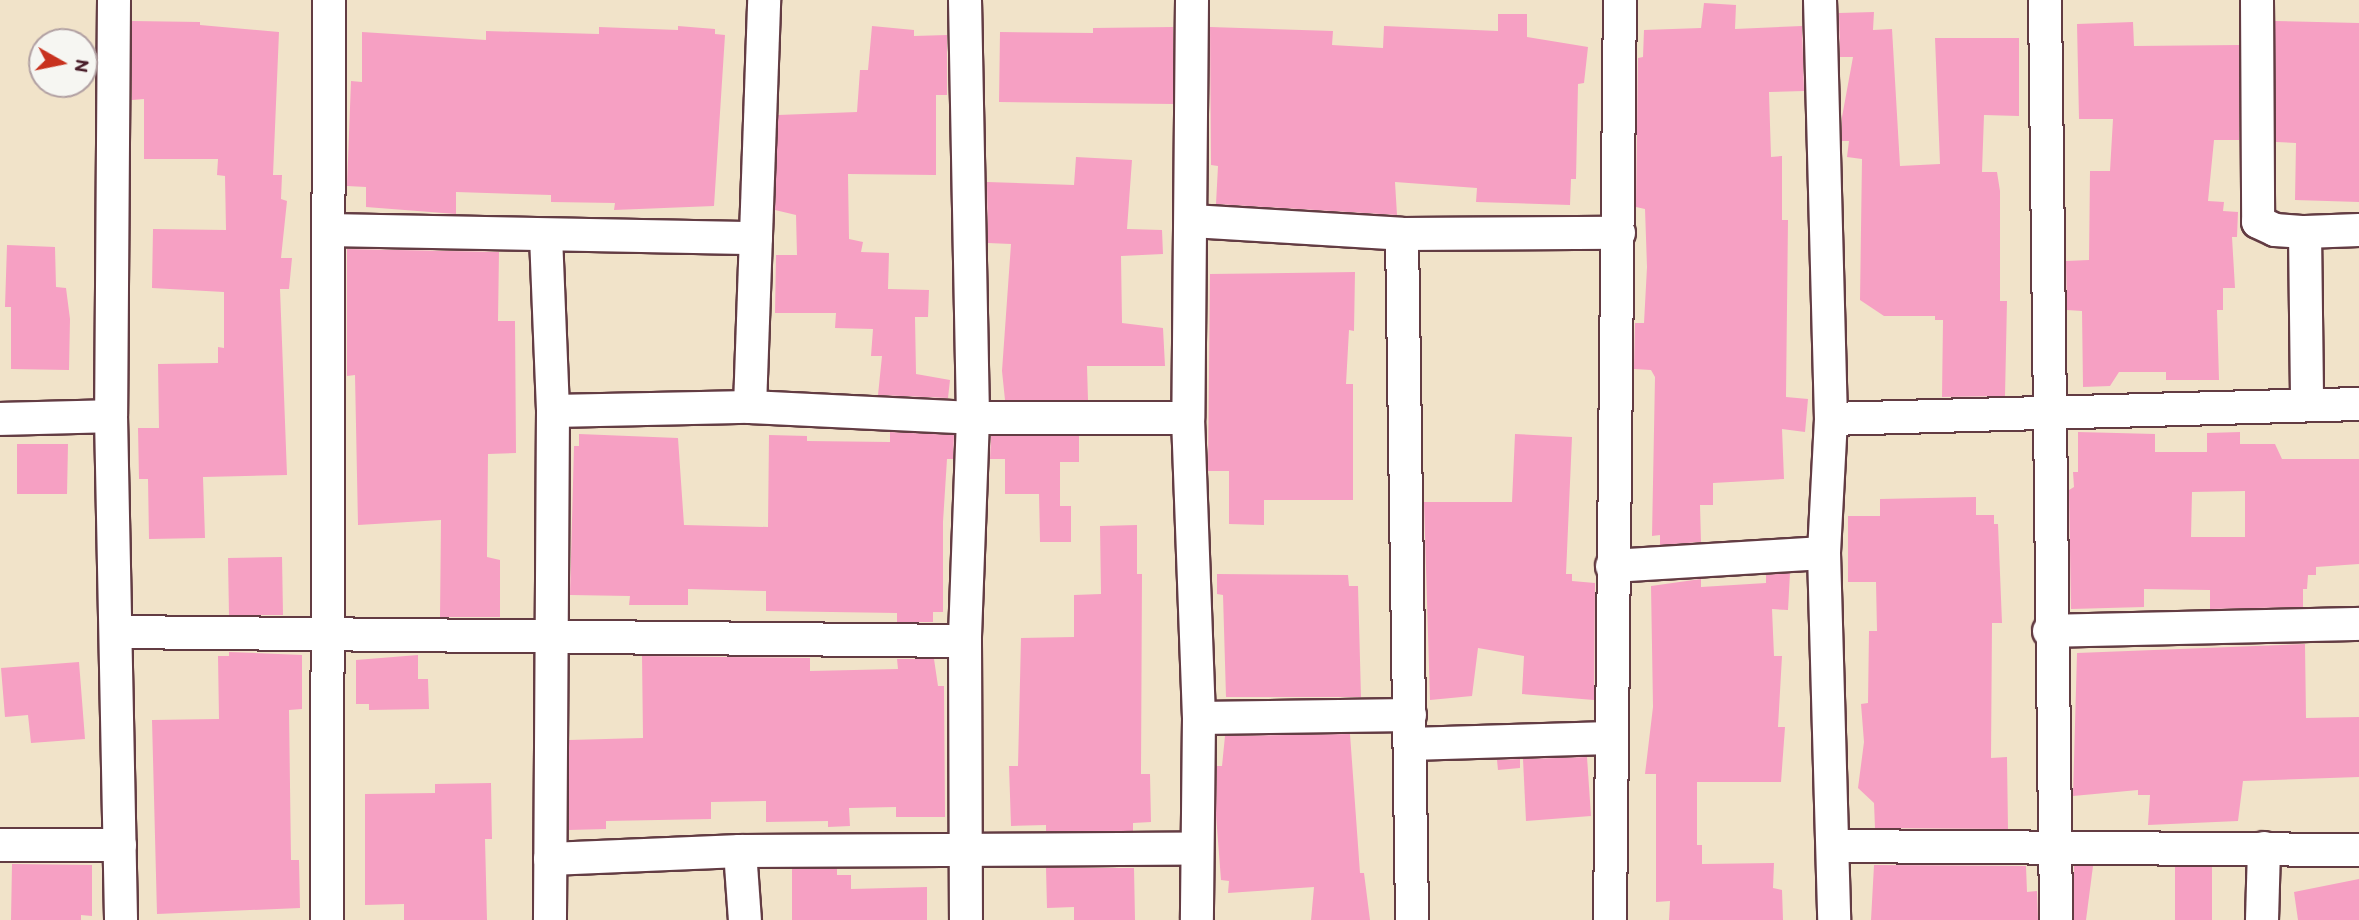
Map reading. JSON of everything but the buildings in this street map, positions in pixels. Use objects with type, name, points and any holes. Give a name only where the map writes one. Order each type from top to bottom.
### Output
[{"type":"street","points":[[114,0],[111,416],[118,632],[121,920]]},
{"type":"street","points":[[327,920],[325,632],[331,230],[329,0]]},
{"type":"street","points":[[750,407],[764,0]]},
{"type":"street","points":[[965,0],[973,418],[965,641],[966,920]]},
{"type":"street","points":[[1192,0],[1192,220],[1188,418],[1199,718],[1197,920]]},
{"type":"street","points":[[1610,920],[1620,0]]},
{"type":"street","points":[[1820,0],[1831,419],[1824,553],[1834,920]]},
{"type":"street","points":[[2045,0],[2051,412],[2049,631],[2057,845],[2056,920]]},
{"type":"street","points":[[2257,0],[2258,222],[2275,230],[2359,230]]},
{"type":"street","points":[[1192,220],[1402,234],[1619,233]]},
{"type":"street","points":[[331,230],[756,238]]},
{"type":"street","points":[[2305,232],[2308,404]]},
{"type":"street","points":[[1402,234],[1412,920]]},
{"type":"street","points":[[546,236],[553,411],[548,633],[550,920]]},
{"type":"street","points":[[1831,419],[2359,404]]},
{"type":"street","points":[[553,411],[750,407],[973,418],[1188,418]]},
{"type":"street","points":[[0,419],[111,416]]},
{"type":"street","points":[[1612,566],[1824,553]]},
{"type":"street","points":[[2049,631],[2359,624]]},
{"type":"street","points":[[118,632],[548,633],[965,641]]},
{"type":"street","points":[[1199,718],[1610,738]]},
{"type":"street","points":[[0,845],[120,845]]},
{"type":"street","points":[[1833,846],[2057,845],[2359,850]]},
{"type":"street","points":[[2262,920],[2264,848]]},
{"type":"street","points":[[550,859],[740,851],[1197,849]]},
{"type":"street","points":[[740,851],[745,920]]}]
